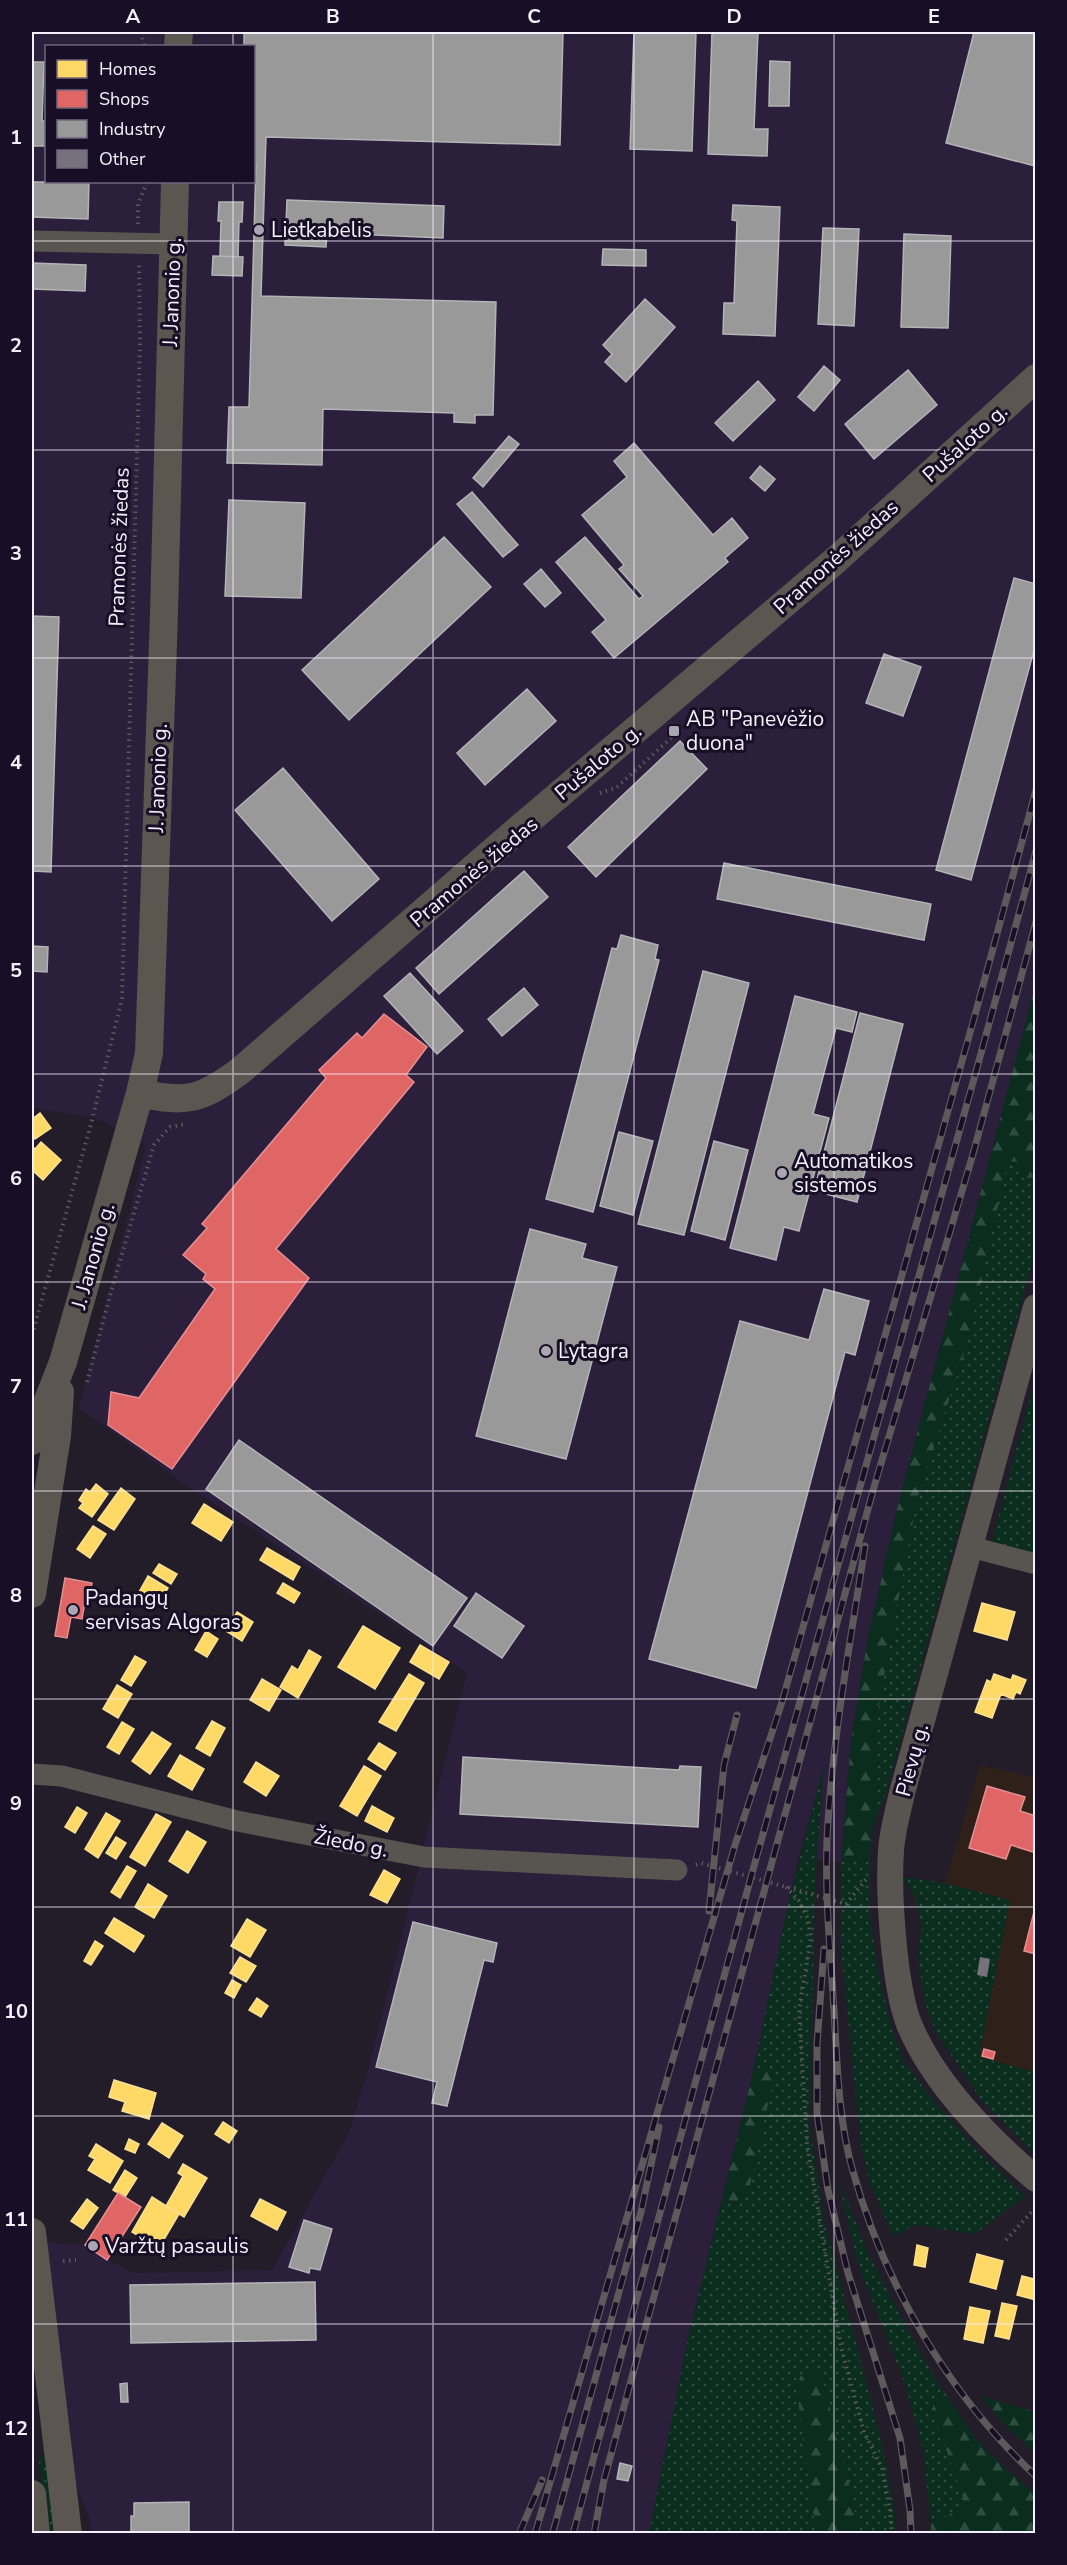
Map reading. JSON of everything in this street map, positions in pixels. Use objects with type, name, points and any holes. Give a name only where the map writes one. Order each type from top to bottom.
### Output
[{"type":"main road","name":"J. Janonio g.","points":[[32,1441],[63,1362],[140,1093],[149,1053],[175,183]]},
{"type":"main road","name":"Pušaloto g.","points":[[140,1093],[165,1099],[187,1099],[214,1090],[240,1071],[513,833],[828,567],[1035,378]]},
{"type":"main road","name":"J. Janonio g.","points":[[32,1594],[57,1436],[63,1362]]},
{"type":"main road","points":[[32,2232],[43,2426],[68,2534]]},
{"type":"main road","points":[[32,2494],[36,2534]]},
{"type":"street","points":[[32,241],[173,244]]},
{"type":"street","name":"Pievų g.","points":[[1035,1307],[902,1793],[891,1849],[890,1882],[900,1986],[908,2022],[922,2051],[966,2109],[999,2146],[1035,2179]]},
{"type":"street","points":[[971,1547],[1035,1564]]},
{"type":"street","name":"Žiedo g.","points":[[32,1774],[62,1776],[237,1821],[424,1857],[677,1870]]},
{"type":"path","name":"Pramonės žiedas","points":[[32,1335],[91,1124],[122,999],[140,344],[138,204],[147,183]]},
{"type":"path","points":[[591,797],[616,788],[670,740],[678,723]]},
{"type":"path","points":[[87,1382],[154,1145],[170,1127],[190,1123]]},
{"type":"path","points":[[677,1870],[701,1863],[846,1904],[891,1849]]},
{"type":"path","points":[[786,1887],[798,1901],[808,1919],[811,1938],[799,2010],[807,2144],[841,2347],[864,2432],[882,2468],[892,2534]]},
{"type":"path","points":[[1005,2240],[1035,2207]]},
{"type":"path","points":[[63,2260],[76,2260]]},
{"type":"shaded area","points":[[32,32],[1035,32],[1035,987],[897,1509],[867,1643],[851,1741],[841,1862],[817,1859],[823,1770],[798,1859],[753,2072],[689,2334],[649,2533],[91,2533],[89,2516],[74,2482],[43,2242],[85,2245],[118,2193],[141,2207],[108,2260],[133,2273],[272,2270],[349,2133],[370,2063],[467,1672],[182,1482],[79,1408],[146,1145],[96,1118],[32,1108]]},
{"type":"shaded area","points":[[980,1765],[1035,1777],[1035,2072],[979,2057],[1010,1900],[945,1883]]},
{"type":"green space","points":[[1035,987],[1035,1177],[1027,1178],[1019,1162],[1008,1161],[966,1347],[917,1499],[879,1704],[874,1755],[874,1823],[870,1853],[857,1861],[841,1862],[851,1741],[867,1643],[897,1509]]},
{"type":"green space","points":[[1008,1160],[1019,1162],[1027,1178],[1035,1177],[1035,1252],[885,1796],[874,1823],[874,1755],[879,1704],[917,1499],[966,1347]]},
{"type":"green space","points":[[1035,1380],[1035,1564],[989,1552]]},
{"type":"green space","points":[[824,1766],[815,1885],[810,2128],[825,2224],[881,2439],[895,2512],[896,2533],[858,2533],[853,2500],[797,2393],[816,2533],[649,2534],[689,2334],[722,2200],[737,2201],[767,2071],[753,2072],[788,1904]]},
{"type":"green space","points":[[870,1853],[870,1917],[878,1971],[892,2030],[905,2063],[934,2101],[978,2151],[1025,2196],[975,2234],[915,2225],[894,2237],[869,2182],[861,2144],[841,1950],[841,1862],[857,1861]]},
{"type":"green space","points":[[903,1877],[945,1883],[1010,1900],[979,2057],[1035,2072],[1035,2154],[982,2101],[935,2031],[924,2000],[918,1954],[922,1927],[916,1899]]},
{"type":"green space","points":[[767,2071],[774,2077],[748,2194],[737,2201],[722,2200],[753,2072]]},
{"type":"green space","points":[[838,2179],[869,2255],[944,2393],[933,2400],[933,2412],[967,2506],[931,2524],[923,2451],[906,2386],[858,2264]]},
{"type":"green space","points":[[820,2368],[853,2500],[858,2533],[816,2533],[797,2393],[800,2377],[808,2369]]},
{"type":"green space","points":[[945,2393],[977,2440],[1035,2494],[1035,2533],[931,2533],[931,2524],[966,2506],[933,2412],[933,2400]]},
{"type":"green space","points":[[980,2396],[1035,2412],[1035,2453],[1006,2426]]},
{"type":"green space","points":[[41,2455],[44,2455],[56,2533],[48,2533],[39,2462]]},
{"type":"building: Homes","points":[[40,1113],[51,1128],[35,1139],[32,1135],[32,1119]]},
{"type":"building: Homes","points":[[41,1142],[61,1160],[43,1180],[32,1170],[32,1146],[35,1149]]},
{"type":"building: Homes","points":[[96,1484],[108,1494],[92,1517],[79,1508],[83,1503],[79,1500],[86,1489],[90,1492]]},
{"type":"building: Homes","points":[[121,1488],[135,1499],[114,1530],[98,1520]]},
{"type":"building: Homes","points":[[204,1504],[233,1522],[221,1541],[192,1523]]},
{"type":"building: Homes","points":[[93,1526],[106,1534],[90,1558],[77,1549]]},
{"type":"building: Homes","points":[[267,1548],[300,1567],[293,1580],[260,1560]]},
{"type":"building: Homes","points":[[159,1564],[177,1574],[171,1584],[153,1573]]},
{"type":"building: Homes","points":[[148,1576],[168,1588],[158,1605],[138,1594]]},
{"type":"building: Homes","points":[[283,1583],[300,1593],[294,1603],[277,1593]]},
{"type":"building: Homes","points":[[982,1603],[1015,1612],[1007,1640],[974,1631]]},
{"type":"building: Homes","points":[[237,1612],[253,1622],[242,1641],[226,1631]]},
{"type":"building: Homes","points":[[363,1626],[400,1648],[375,1689],[338,1667]]},
{"type":"building: Homes","points":[[206,1631],[218,1639],[207,1657],[195,1650]]},
{"type":"building: Homes","points":[[420,1645],[449,1662],[439,1679],[410,1662]]},
{"type":"building: Homes","points":[[309,1650],[321,1657],[298,1698],[280,1687],[292,1666],[298,1670]]},
{"type":"building: Homes","points":[[135,1656],[146,1662],[131,1686],[121,1680]]},
{"type":"building: Homes","points":[[409,1674],[424,1683],[396,1731],[379,1722]]},
{"type":"building: Homes","points":[[994,1674],[1011,1680],[1013,1675],[1026,1680],[1020,1694],[1016,1692],[1013,1699],[1001,1694],[992,1718],[975,1712],[987,1680],[991,1682]]},
{"type":"building: Homes","points":[[262,1679],[281,1690],[269,1711],[250,1700]]},
{"type":"building: Homes","points":[[117,1685],[132,1694],[118,1718],[103,1709]]},
{"type":"building: Homes","points":[[212,1721],[225,1728],[210,1756],[196,1748]]},
{"type":"building: Homes","points":[[122,1722],[134,1729],[119,1754],[107,1747]]},
{"type":"building: Homes","points":[[152,1732],[171,1744],[150,1774],[132,1761]]},
{"type":"building: Homes","points":[[379,1743],[396,1753],[385,1770],[368,1759]]},
{"type":"building: Homes","points":[[180,1755],[204,1769],[192,1790],[168,1776]]},
{"type":"building: Homes","points":[[256,1762],[279,1776],[266,1796],[244,1782]]},
{"type":"building: Homes","points":[[364,1766],[381,1776],[357,1816],[340,1806]]},
{"type":"building: Homes","points":[[372,1806],[394,1818],[387,1832],[365,1821]]},
{"type":"building: Homes","points":[[77,1807],[87,1813],[75,1833],[65,1827]]},
{"type":"building: Homes","points":[[106,1813],[120,1821],[98,1858],[85,1849]]},
{"type":"building: Homes","points":[[156,1814],[171,1822],[145,1866],[130,1857]]},
{"type":"building: Homes","points":[[187,1831],[206,1842],[188,1873],[169,1861]]},
{"type":"building: Homes","points":[[116,1837],[126,1843],[116,1859],[106,1853]]},
{"type":"building: Homes","points":[[127,1866],[136,1871],[120,1898],[111,1892]]},
{"type":"building: Homes","points":[[384,1870],[400,1879],[387,1903],[370,1895]]},
{"type":"building: Homes","points":[[148,1884],[167,1896],[154,1918],[135,1907]]},
{"type":"building: Homes","points":[[114,1918],[144,1936],[134,1952],[105,1933]]},
{"type":"building: Homes","points":[[247,1919],[266,1930],[250,1957],[231,1946]]},
{"type":"building: Homes","points":[[95,1941],[103,1946],[91,1965],[84,1961]]},
{"type":"building: Homes","points":[[240,1957],[256,1966],[246,1982],[230,1973]]},
{"type":"building: Homes","points":[[232,1980],[241,1985],[234,1998],[225,1993]]},
{"type":"building: Homes","points":[[257,1998],[268,2006],[261,2017],[249,2010]]},
{"type":"building: Homes","points":[[114,2080],[156,2093],[149,2119],[122,2111],[125,2102],[109,2097]]},
{"type":"building: Homes","points":[[223,2122],[237,2131],[229,2143],[215,2134]]},
{"type":"building: Homes","points":[[162,2123],[183,2136],[169,2158],[148,2144]]},
{"type":"building: Homes","points":[[129,2139],[139,2144],[135,2153],[125,2149]]},
{"type":"building: Homes","points":[[96,2144],[123,2161],[110,2183],[88,2170],[95,2159],[89,2156]]},
{"type":"building: Homes","points":[[183,2164],[207,2178],[184,2217],[166,2206],[183,2176],[178,2173]]},
{"type":"building: Homes","points":[[125,2170],[137,2178],[125,2197],[113,2190]]},
{"type":"building: Homes","points":[[152,2197],[179,2214],[159,2248],[132,2232]]},
{"type":"building: Homes","points":[[87,2199],[98,2208],[83,2229],[71,2221]]},
{"type":"building: Homes","points":[[260,2199],[286,2212],[277,2230],[251,2216]]},
{"type":"building: Homes","points":[[917,2245],[928,2248],[925,2267],[914,2265]]},
{"type":"building: Homes","points":[[977,2254],[1003,2261],[996,2289],[970,2282]]},
{"type":"building: Homes","points":[[1036,2274],[1036,2300],[1017,2295],[1022,2276],[1034,2279]]},
{"type":"building: Homes","points":[[1002,2303],[1017,2306],[1009,2339],[995,2336]]},
{"type":"building: Homes","points":[[970,2307],[990,2311],[983,2343],[964,2339]]},
{"type":"building: Shops","points":[[384,1014],[427,1047],[406,1075],[414,1082],[276,1249],[309,1278],[172,1469],[108,1425],[111,1392],[139,1398],[215,1289],[203,1279],[206,1274],[183,1255],[207,1228],[202,1224],[326,1078],[319,1070],[357,1033],[362,1038]]},
{"type":"building: Shops","points":[[65,1578],[92,1583],[89,1597],[86,1596],[82,1619],[71,1617],[67,1638],[55,1636]]},
{"type":"building: Shops","points":[[987,1786],[1025,1797],[1020,1811],[1036,1816],[1036,1853],[1011,1845],[1006,1859],[969,1848]]},
{"type":"building: Shops","points":[[1036,1908],[1036,1954],[1024,1951]]},
{"type":"building: Shops","points":[[984,2049],[995,2052],[993,2059],[982,2056]]},
{"type":"building: Shops","points":[[118,2193],[141,2207],[107,2260],[85,2245]]},
{"type":"building: Industry","name":"Lietkabelis","points":[[244,32],[563,32],[560,145],[266,137],[261,296],[496,302],[493,415],[475,415],[475,423],[454,422],[454,413],[323,409],[322,465],[227,463],[229,407],[249,407],[256,164],[255,45],[244,45]]},
{"type":"building: Industry","points":[[634,32],[696,32],[692,151],[630,149]]},
{"type":"building: Industry","points":[[712,32],[758,32],[754,129],[768,129],[767,156],[708,154]]},
{"type":"building: Industry","points":[[974,32],[1036,32],[1035,166],[946,143]]},
{"type":"building: Industry","points":[[770,61],[790,62],[789,106],[769,106]]},
{"type":"building: Industry","points":[[32,62],[44,62],[42,121],[45,121],[45,146],[32,146]]},
{"type":"building: Industry","points":[[32,182],[89,183],[88,219],[32,217]]},
{"type":"building: Industry","points":[[287,200],[444,206],[443,238],[327,233],[326,247],[285,245]]},
{"type":"building: Industry","points":[[219,202],[243,202],[242,222],[239,222],[238,257],[220,256]]},
{"type":"building: Industry","points":[[733,205],[780,207],[775,336],[723,334],[724,303],[734,303],[737,221],[732,220]]},
{"type":"building: Industry","points":[[823,228],[859,229],[854,326],[818,324]]},
{"type":"building: Industry","points":[[904,234],[951,236],[948,328],[901,327]]},
{"type":"building: Industry","points":[[603,249],[646,250],[646,266],[602,265]]},
{"type":"building: Industry","points":[[213,256],[243,257],[242,276],[212,275]]},
{"type":"building: Industry","points":[[32,263],[86,265],[85,291],[32,289]]},
{"type":"building: Industry","points":[[645,299],[675,327],[626,382],[605,362],[612,354],[603,345]]},
{"type":"building: Industry","points":[[824,366],[840,380],[814,411],[798,397]]},
{"type":"building: Industry","points":[[908,370],[937,405],[874,459],[845,424]]},
{"type":"building: Industry","points":[[758,381],[775,400],[733,441],[715,423]]},
{"type":"building: Industry","points":[[509,436],[519,444],[483,487],[473,478]]},
{"type":"building: Industry","points":[[634,443],[713,535],[732,518],[748,538],[725,558],[728,562],[614,658],[592,632],[606,620],[556,562],[585,537],[639,599],[643,596],[619,569],[624,565],[582,515],[627,477],[614,461]]},
{"type":"building: Industry","points":[[760,466],[775,479],[765,491],[750,478]]},
{"type":"building: Industry","points":[[472,492],[518,545],[503,557],[457,504]]},
{"type":"building: Industry","points":[[229,500],[305,503],[301,598],[225,596]]},
{"type":"building: Industry","points":[[444,537],[491,587],[349,720],[302,670]]},
{"type":"building: Industry","points":[[541,569],[561,593],[545,607],[524,584]]},
{"type":"building: Industry","points":[[1014,578],[1036,584],[1036,643],[971,880],[936,870]]},
{"type":"building: Industry","points":[[32,616],[59,617],[51,872],[32,871]]},
{"type":"building: Industry","points":[[884,654],[921,667],[903,716],[866,703]]},
{"type":"building: Industry","points":[[527,689],[556,721],[485,785],[457,753]]},
{"type":"building: Industry","points":[[680,741],[707,769],[596,877],[568,847]]},
{"type":"building: Industry","points":[[283,768],[379,879],[332,921],[235,810]]},
{"type":"building: Industry","points":[[724,863],[931,904],[924,940],[717,899]]},
{"type":"building: Industry","points":[[524,871],[548,897],[439,994],[416,968]]},
{"type":"building: Industry","points":[[621,935],[658,945],[655,959],[659,960],[593,1212],[546,1199],[612,948],[617,949]]},
{"type":"building: Industry","points":[[32,946],[48,947],[47,972],[32,971]]},
{"type":"building: Industry","points":[[703,971],[749,983],[684,1235],[638,1224]]},
{"type":"building: Industry","points":[[410,973],[463,1031],[437,1054],[384,996]]},
{"type":"building: Industry","points":[[524,988],[538,1005],[502,1036],[488,1019]]},
{"type":"building: Industry","name":"Automatikos sistemos","points":[[795,996],[857,1012],[852,1032],[836,1028],[813,1114],[829,1118],[799,1231],[784,1227],[776,1260],[730,1248]]},
{"type":"building: Industry","name":"Automatikos sistemos","points":[[860,1013],[903,1024],[857,1202],[814,1191]]},
{"type":"building: Industry","points":[[619,1132],[653,1141],[633,1215],[600,1206]]},
{"type":"building: Industry","points":[[714,1141],[748,1150],[725,1240],[691,1231]]},
{"type":"building: Industry","name":"Lytagra","points":[[530,1229],[586,1244],[582,1258],[617,1267],[566,1459],[476,1436]]},
{"type":"building: Industry","points":[[824,1289],[869,1301],[855,1355],[845,1352],[756,1688],[649,1659],[740,1321],[809,1340]]},
{"type":"building: Industry","points":[[239,1440],[467,1598],[433,1646],[206,1489]]},
{"type":"building: Industry","points":[[476,1593],[524,1626],[502,1658],[454,1626]]},
{"type":"building: Industry","points":[[463,1757],[679,1770],[680,1766],[701,1767],[698,1827],[460,1814]]},
{"type":"building: Industry","points":[[413,1922],[497,1943],[493,1962],[484,1960],[447,2106],[432,2103],[437,2082],[376,2067]]},
{"type":"building: Industry","points":[[304,2220],[332,2229],[320,2270],[310,2268],[309,2273],[289,2267]]},
{"type":"building: Industry","points":[[315,2282],[316,2340],[131,2343],[130,2285]]},
{"type":"building: Industry","points":[[127,2383],[128,2402],[121,2402],[120,2384]]},
{"type":"building: Industry","points":[[620,2463],[632,2466],[628,2481],[617,2479]]},
{"type":"building: Industry","points":[[189,2502],[189,2534],[131,2534],[134,2503]]},
{"type":"building: Other","points":[[980,1957],[990,1959],[987,1977],[977,1975]]},
{"type":"railway","points":[[535,2534],[735,1845],[782,1702],[1036,790]]},
{"type":"railway","points":[[573,2534],[751,1877],[1036,851]]},
{"type":"railway","points":[[594,2534],[604,2480],[874,1487],[973,1154],[1036,922]]},
{"type":"railway","points":[[865,1546],[839,1718],[827,1844],[828,1909],[843,2126],[852,2168],[865,2211],[901,2294],[923,2335],[975,2410],[1036,2476]]},
{"type":"railway","points":[[709,1911],[724,1765],[737,1715]]},
{"type":"railway","points":[[824,1949],[817,2044],[817,2114],[828,2190],[848,2273],[900,2438],[911,2534]]},
{"type":"railway","points":[[553,2532],[641,2212],[659,2127]]},
{"type":"railway","points":[[519,2534],[542,2480]]},
{"type":"place","name":"Lietkabelis","points":[[259,230]]},
{"type":"place","name":"AB \"Panevėžio duona\"","points":[[674,731]]},
{"type":"place","name":"Automatikos sistemos","points":[[782,1173]]},
{"type":"place","name":"Lytagra","points":[[546,1351]]},
{"type":"place","name":"Padangų servisas Algoras","points":[[73,1610]]},
{"type":"place","name":"Varžtų pasaulis","points":[[93,2246]]}]
